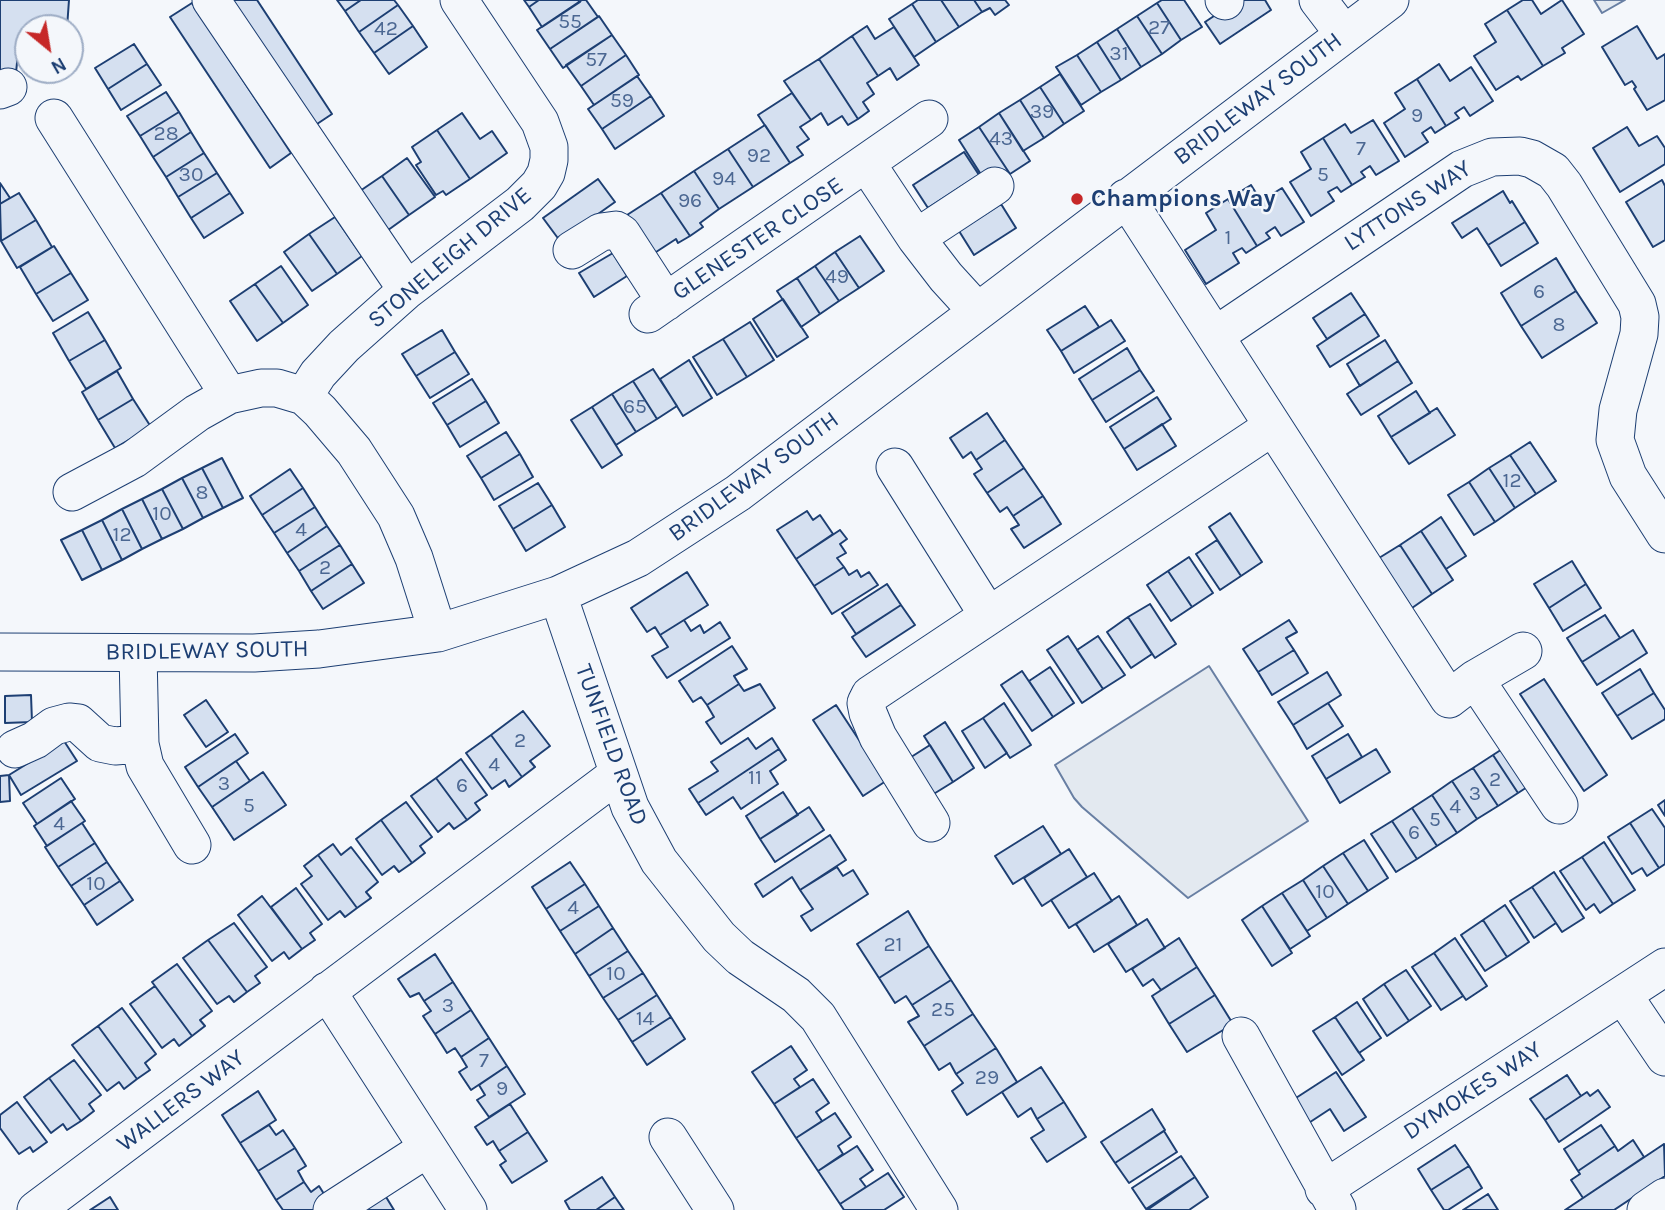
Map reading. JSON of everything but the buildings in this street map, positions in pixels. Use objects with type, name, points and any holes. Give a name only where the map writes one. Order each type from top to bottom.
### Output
[{"type":"street","points":[[211,0],[407,290]]},
{"type":"street","name":"STONELEIGH DRIVE","points":[[304,396],[318,374],[344,346],[407,290],[520,204],[546,173],[549,147],[540,122],[458,0]]},
{"type":"street","points":[[1318,0],[1345,34]]},
{"type":"street","name":"BRIDLEWAY SOUTH","points":[[0,652],[241,653],[319,649],[438,632],[558,595],[638,558],[718,507],[1390,0]]},
{"type":"street","points":[[54,118],[229,395]]},
{"type":"street","name":"GLENESTER CLOSE","points":[[572,250],[592,236],[609,229],[622,234],[657,308],[929,119]]},
{"type":"street","name":"LYTTONS WAY","points":[[1216,335],[1461,169],[1492,157],[1520,156],[1532,159],[1553,171],[1564,185],[1637,304],[1640,317],[1639,334],[1618,410],[1615,440],[1628,475],[1665,534]]},
{"type":"street","name":"GLENESTER CLOSE","points":[[867,164],[916,238],[977,311]]},
{"type":"street","points":[[916,238],[995,186]]},
{"type":"street","points":[[1126,198],[1449,699],[1475,679],[1523,651]]},
{"type":"street","points":[[72,492],[134,459],[197,413],[229,395],[245,390],[276,388],[304,396],[354,452],[396,516],[414,558],[438,632]]},
{"type":"street","points":[[931,822],[878,737],[866,703],[870,695],[1272,427]]},
{"type":"street","points":[[895,467],[988,615]]},
{"type":"street","name":"TUNFIELD ROAD","points":[[558,595],[618,774],[636,820],[659,860],[710,927],[740,957],[796,995],[818,1017],[939,1210]]},
{"type":"street","points":[[138,653],[140,744],[149,776],[192,845]]},
{"type":"street","points":[[1475,679],[1559,806]]},
{"type":"street","points":[[15,749],[35,740],[54,726],[69,722],[78,723],[100,743],[115,746],[140,744]]},
{"type":"street","name":"WALLERS WAY","points":[[36,1210],[618,774]]},
{"type":"street","name":"DYMOKES WAY","points":[[1241,1035],[1331,1199],[1665,967]]},
{"type":"street","points":[[327,991],[468,1210]]},
{"type":"street","points":[[1623,995],[1665,1057]]},
{"type":"street","points":[[668,1137],[715,1210]]},
{"type":"street","points":[[332,1210],[428,1148]]},
{"type":"street","points":[[1646,1210],[1665,1197]]},
{"type":"shaded area","points":[[1594,0],[1625,0],[1602,13]]},
{"type":"shaded area","points":[[1209,666],[1308,821],[1188,898],[1082,807],[1055,765]]},
{"type":"place","name":"Champions Way","points":[[1077,199]]}]
